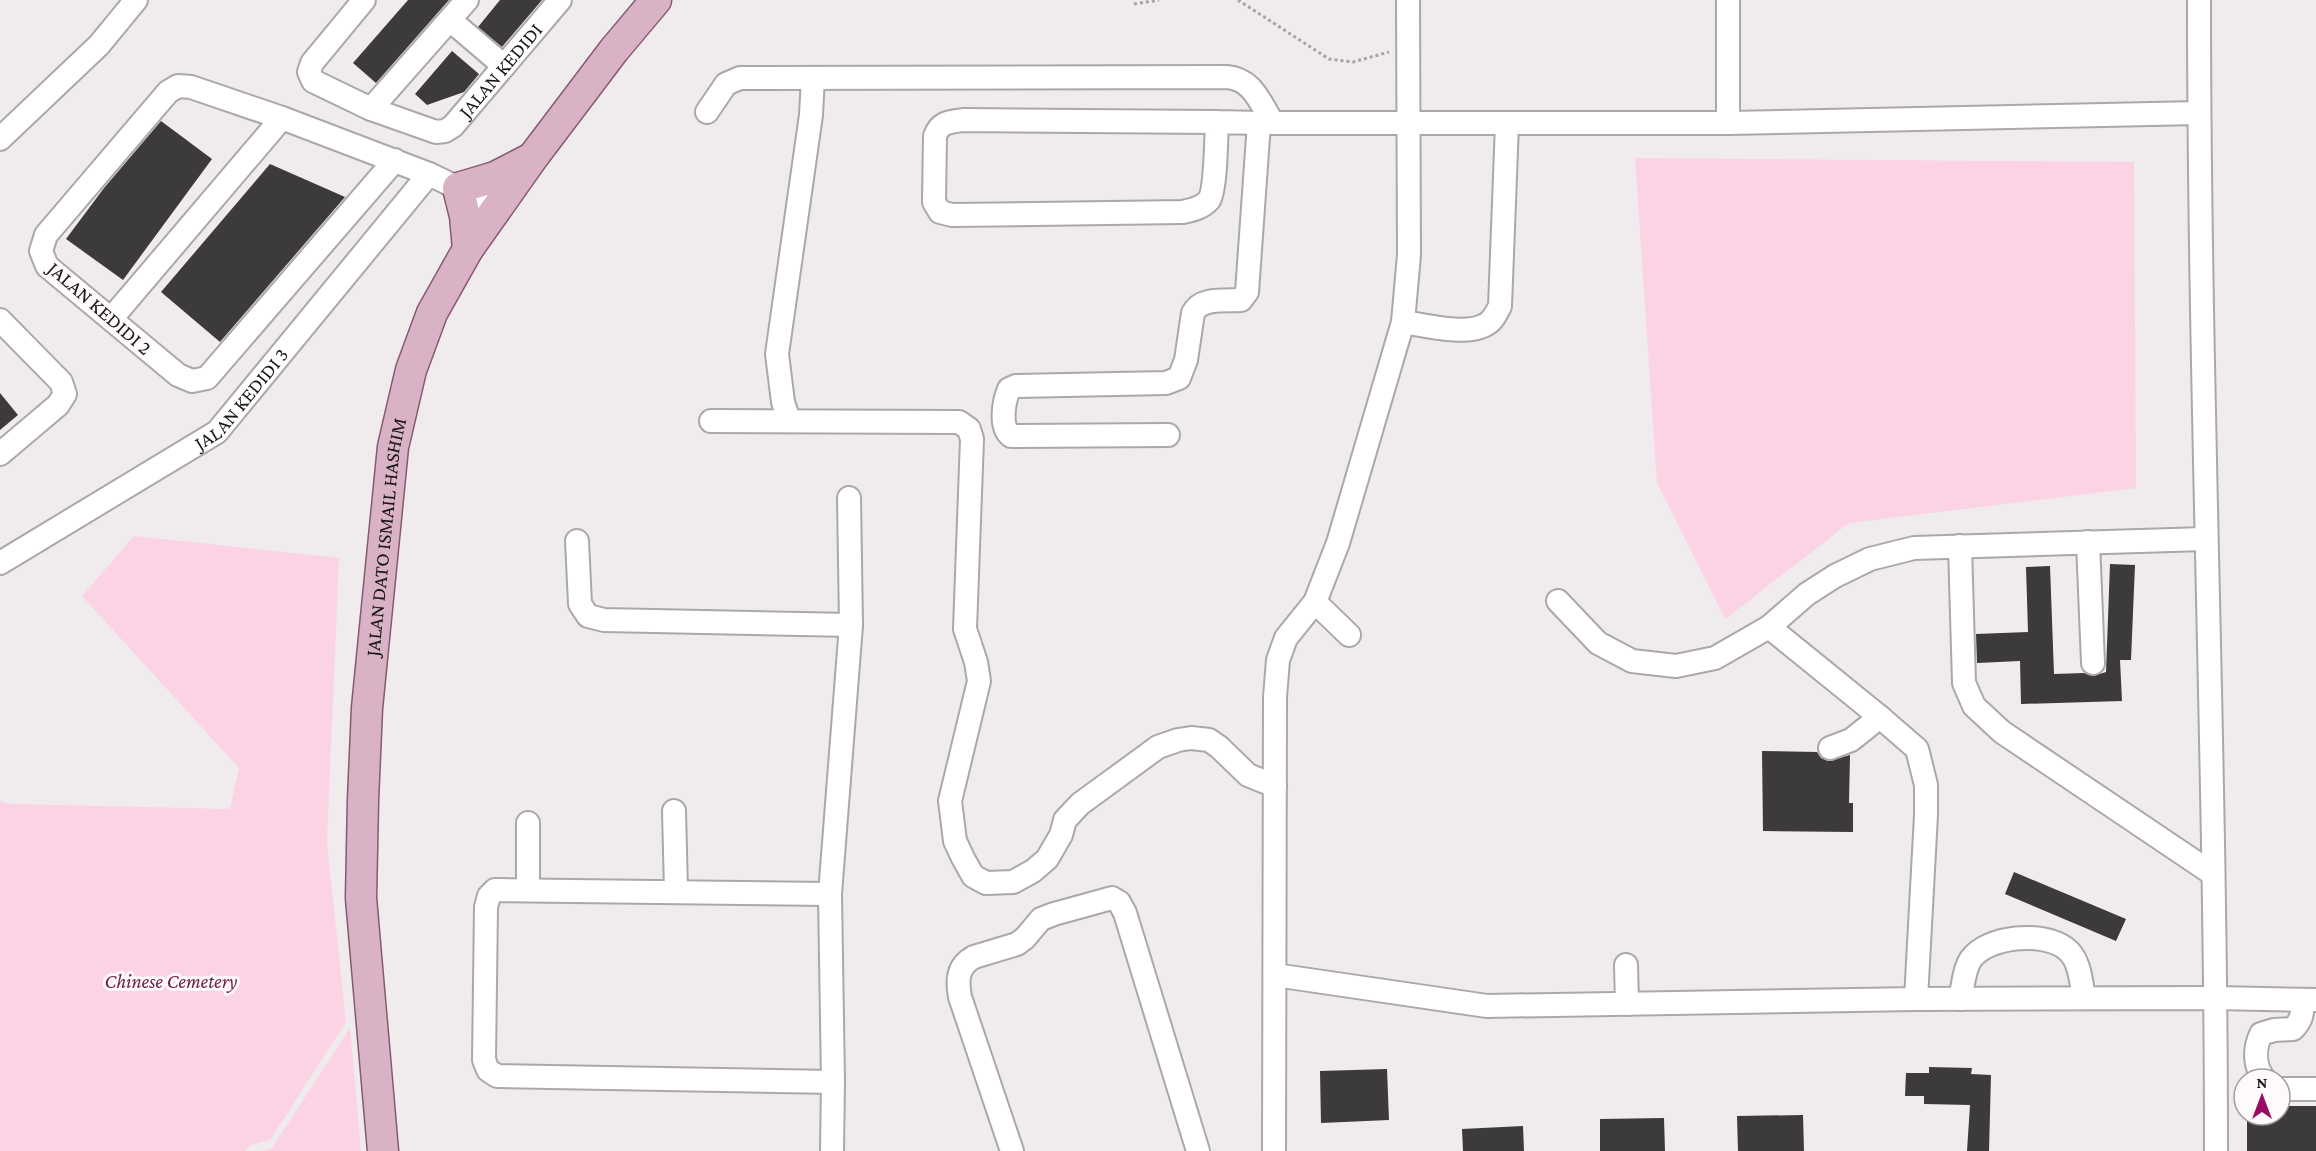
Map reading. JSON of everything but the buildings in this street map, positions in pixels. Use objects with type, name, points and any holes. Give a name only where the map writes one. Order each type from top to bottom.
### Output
[{"type":"main road","name":"JALAN DATO ISMAIL HASHIM","points":[[383,1151],[361,898],[367,708],[396,436],[411,370],[432,313],[468,249],[533,157],[614,50],[656,0]]},
{"type":"main road","points":[[468,249],[465,216],[458,188],[495,177],[533,157]]},
{"type":"street","points":[[0,139],[99,45],[136,0]]},
{"type":"street","points":[[364,0],[312,63],[309,72],[313,81],[371,109],[467,0]]},
{"type":"street","name":"JALAN KEDIDI","points":[[371,109],[436,132],[445,131],[453,126],[560,0]]},
{"type":"street","points":[[1274,1151],[1275,697],[1278,660],[1286,638],[1315,602],[1338,543],[1403,322],[1409,255],[1408,0]]},
{"type":"street","points":[[1728,0],[1728,123]]},
{"type":"street","points":[[2199,0],[2205,539],[2216,998],[2216,1151]]},
{"type":"street","points":[[450,20],[504,66]]},
{"type":"street","points":[[707,112],[726,84],[740,78],[1239,78],[1247,82],[1266,123],[1247,292],[1241,300],[1202,302],[1196,306],[1186,360],[1179,378],[1166,383],[1016,386],[1009,389],[1006,397],[1004,427],[1011,436],[1168,435]]},
{"type":"street","points":[[789,422],[783,402],[777,354],[811,116],[813,78]]},
{"type":"street","name":"JALAN KEDIDI 2","points":[[395,160],[207,378],[192,381],[178,375],[47,266],[41,251],[46,235],[168,92],[178,86],[191,87],[282,118],[395,160],[458,188],[494,212]]},
{"type":"street","points":[[1217,122],[1213,188],[1209,199],[1199,208],[1183,213],[952,215],[940,212],[934,202],[935,136],[938,128],[945,123],[964,120],[1507,124],[1728,123],[2199,113]]},
{"type":"street","points":[[111,320],[282,118]]},
{"type":"street","points":[[1403,322],[1457,330],[1484,326],[1495,317],[1500,306],[1507,124]]},
{"type":"street","name":"JALAN KEDIDI 3","points":[[0,562],[217,432],[429,174]]},
{"type":"street","points":[[0,320],[61,382],[65,394],[58,405],[0,454]]},
{"type":"street","points":[[711,422],[960,422],[969,429],[972,439],[965,629],[976,662],[979,681],[950,801],[955,841],[973,876],[986,883],[998,884],[1013,882],[1033,871],[1047,859],[1061,835],[1065,820],[1080,804],[1158,747],[1178,740],[1191,738],[1209,740],[1248,775],[1275,786]]},
{"type":"street","points":[[832,1151],[830,894],[851,625],[849,498]]},
{"type":"street","points":[[1558,601],[1598,644],[1632,661],[1676,666],[1715,658],[1769,627],[1807,594],[1835,576],[1870,560],[1914,548],[2205,539]]},
{"type":"street","points":[[577,542],[580,604],[588,616],[604,620],[851,625]]},
{"type":"street","points":[[2088,542],[2093,663]]},
{"type":"street","points":[[1960,546],[1964,683],[1974,706],[2002,732],[2213,874]]},
{"type":"street","points":[[1315,602],[1349,635]]},
{"type":"street","points":[[1769,627],[1917,750],[1926,785],[1926,815],[1916,999]]},
{"type":"street","points":[[1830,748],[1851,740],[1880,717]]},
{"type":"street","points":[[674,811],[676,891]]},
{"type":"street","points":[[528,824],[528,889]]},
{"type":"street","points":[[830,894],[495,890],[489,896],[486,908],[484,1060],[488,1070],[497,1076],[833,1082]]},
{"type":"street","points":[[1012,1151],[960,997],[957,981],[960,972],[974,957],[1017,944],[1041,919],[1112,898],[1119,902],[1125,913],[1198,1151]]},
{"type":"street","points":[[1960,999],[1970,961],[1981,948],[2000,940],[2017,939],[2034,939],[2066,948],[2080,973],[2084,998]]},
{"type":"street","points":[[1626,965],[1627,1004]]},
{"type":"street","points":[[1275,975],[1487,1006],[1916,999],[2309,1000],[2302,1012],[2300,1022],[2293,1029],[2274,1030],[2261,1034],[2255,1045],[2258,1067]]},
{"type":"street","points":[[2292,1089],[2316,1089]]},
{"type":"path","points":[[1134,4],[1160,0]]},
{"type":"path","points":[[1238,0],[1329,59],[1353,62],[1408,47]]},
{"type":"green space","points":[[1635,158],[2134,162],[2136,488],[1849,523],[1725,619],[1657,483]]},
{"type":"green space","name":"Chinese Cemetery","points":[[134,536],[339,558],[327,842],[346,1022],[270,1140],[250,1145],[246,1151],[0,1151],[0,801],[11,804],[230,809],[239,768],[82,596]]},
{"type":"green space","points":[[350,1028],[361,1151],[263,1151],[272,1148]]}]
